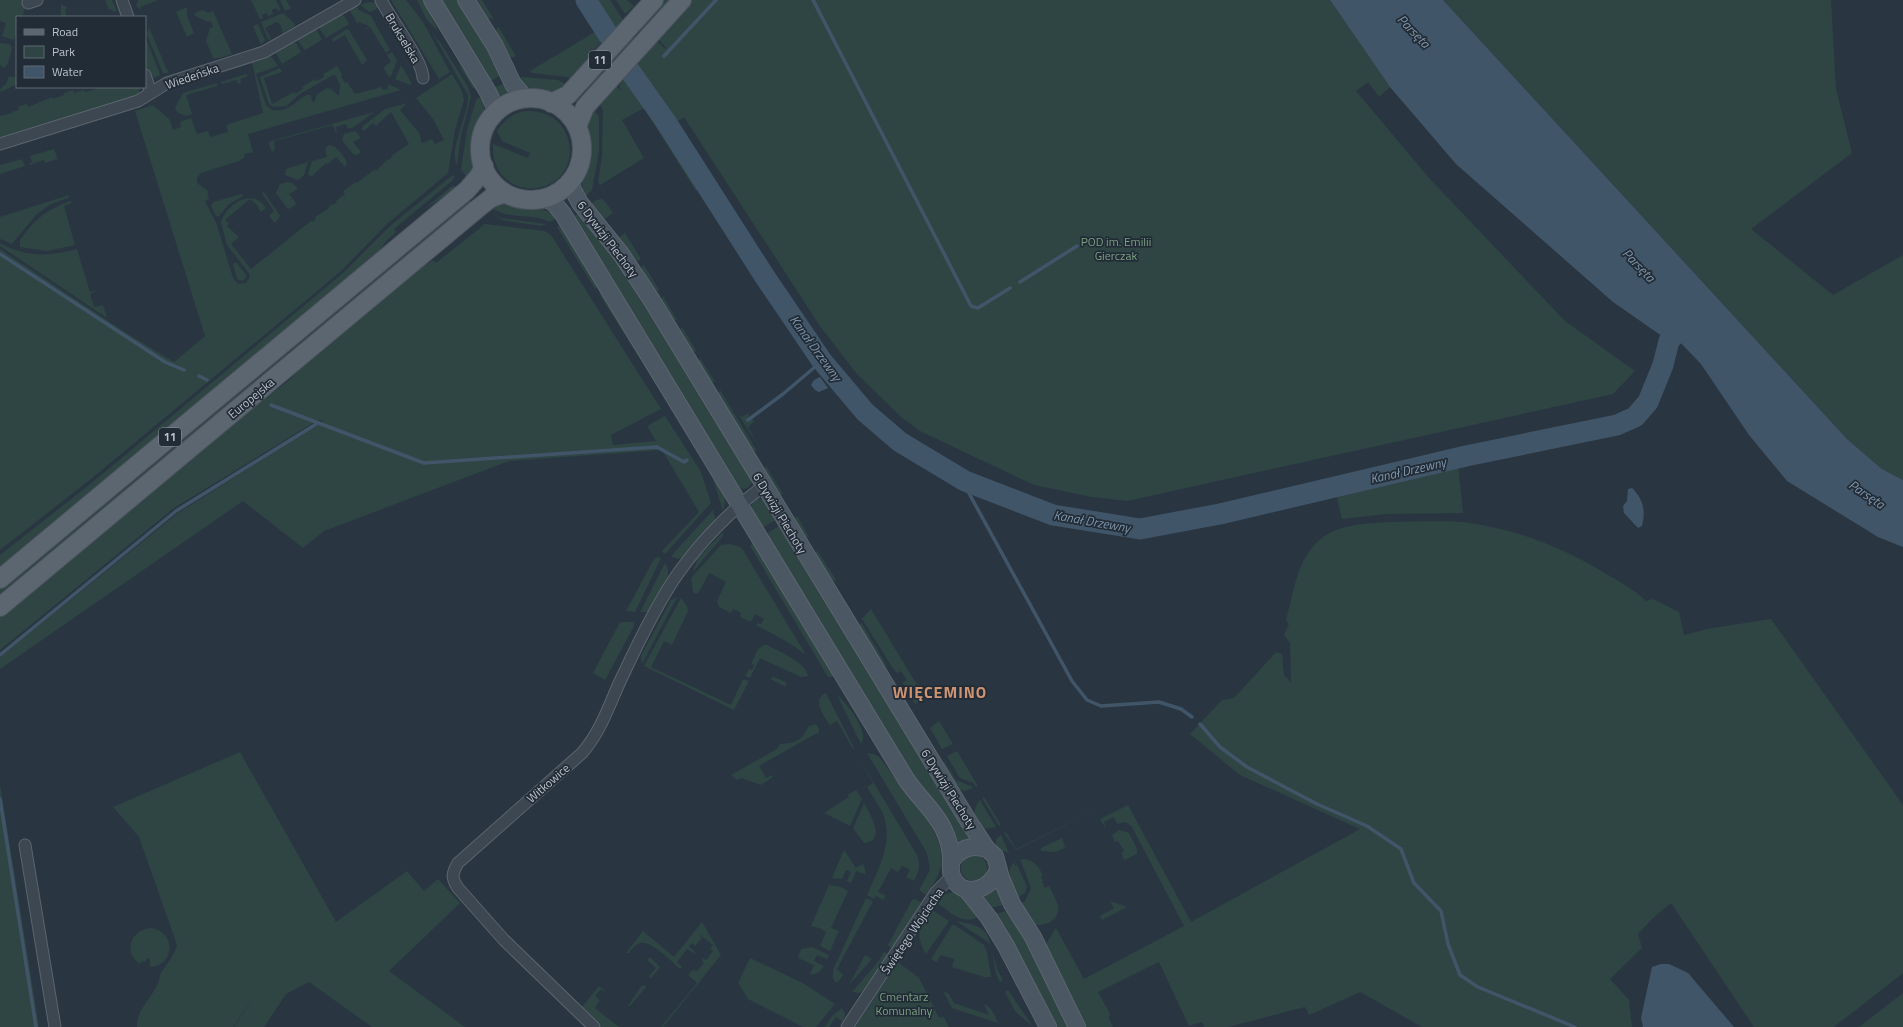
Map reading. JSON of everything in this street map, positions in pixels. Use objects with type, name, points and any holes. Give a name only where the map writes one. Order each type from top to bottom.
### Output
[{"type":"main road","name":"11","points":[[552,103],[568,95],[654,0]]},
{"type":"main road","name":"11","points":[[577,127],[585,108],[682,0]]},
{"type":"main road","points":[[526,99],[537,99],[552,103],[564,110],[577,127],[581,139],[582,156],[577,172],[559,191],[544,198],[524,199],[505,192],[492,181],[484,166],[481,154],[482,137],[488,122],[497,112],[512,102],[526,99]]},
{"type":"main road","name":"Europejska","points":[[0,579],[467,190],[479,176],[484,166]]},
{"type":"main road","name":"Europejska","points":[[0,607],[477,209],[491,198],[505,192]]},
{"type":"street","points":[[122,0],[128,16]]},
{"type":"street","name":"Wiedeńska","points":[[0,144],[138,101],[167,83],[264,52],[355,0]]},
{"type":"street","name":"Brukselska","points":[[381,0],[423,72],[423,78]]},
{"type":"street","points":[[432,0],[488,92],[497,112]]},
{"type":"street","points":[[466,0],[494,46],[513,84],[526,99]]},
{"type":"street","points":[[146,78],[151,93]]},
{"type":"street","name":"6 Dywizji Piechoty","points":[[571,180],[576,197],[632,269],[969,822],[987,849],[995,856],[998,869],[1012,904],[1033,937],[1077,1027]]},
{"type":"street","name":"6 Dywizji Piechoty","points":[[544,198],[554,203],[563,214],[906,779],[939,822],[949,844],[952,869]]},
{"type":"street","name":"Witkowice","points":[[594,1027],[504,940],[458,888],[453,880],[453,872],[458,863],[582,753],[592,741],[599,731],[628,665],[679,572],[695,552],[740,504],[764,486]]},
{"type":"street","points":[[26,845],[55,1027]]},
{"type":"street","name":"6 Dywizji Piechoty","points":[[952,869],[958,853],[966,848],[977,846],[987,849]]},
{"type":"street","points":[[952,869],[957,884],[966,889],[989,918],[1006,946],[1048,1027]]},
{"type":"street","name":"Świętego Wojciecha","points":[[847,1027],[952,869]]},
{"type":"street","points":[[966,889],[978,890],[988,885],[994,878],[998,869]]},
{"type":"green space","points":[[0,0],[22,0],[25,8],[22,16],[16,16],[16,36],[13,40],[2,36],[6,23],[0,21]]},
{"type":"green space","points":[[105,0],[112,0],[117,11],[113,12],[112,9],[109,10]]},
{"type":"green space","points":[[138,0],[158,0],[140,7],[141,10],[136,6]]},
{"type":"green space","points":[[251,0],[276,0],[281,10],[278,11],[276,8],[272,10],[273,14],[268,16],[267,13],[262,15],[263,18],[260,19]]},
{"type":"green space","points":[[280,0],[286,0],[291,8],[285,11]]},
{"type":"green space","points":[[391,0],[406,0],[423,22],[450,72],[439,79]]},
{"type":"green space","points":[[417,0],[424,0],[438,31],[427,20]]},
{"type":"green space","points":[[440,0],[461,0],[502,75],[490,81]]},
{"type":"green space","points":[[477,0],[482,0],[494,19],[488,18]]},
{"type":"green space","points":[[577,0],[610,0],[623,20],[615,30],[607,18],[593,25]]},
{"type":"green space","points":[[616,0],[627,0],[634,6],[625,14]]},
{"type":"green space","points":[[661,0],[673,0],[642,35],[637,28]]},
{"type":"green space","name":"POD im. Emilii Gierczak","points":[[690,0],[1330,0],[1390,87],[1379,97],[1368,82],[1356,91],[1429,178],[1565,321],[1635,371],[1613,394],[1127,501],[1092,497],[1034,485],[920,431],[901,417],[856,373],[820,326],[684,117],[672,125],[633,67],[657,41],[665,49],[666,48],[657,37]]},
{"type":"green space","points":[[1443,0],[1831,0],[1836,89],[1852,153],[1751,229],[1833,295],[1903,255],[1903,480],[1882,469],[1847,439]]},
{"type":"green space","points":[[368,2],[376,3],[378,8],[370,12],[360,5]]},
{"type":"green space","points":[[61,4],[67,7],[65,11],[67,16],[61,16]]},
{"type":"green space","points":[[355,5],[359,10],[371,16],[390,50],[386,53],[370,27],[362,32],[369,26],[359,22],[358,24],[350,11],[351,7]]},
{"type":"green space","points":[[187,7],[187,16],[194,33],[187,37],[176,12]]},
{"type":"green space","points":[[203,10],[208,13],[213,11],[232,54],[219,58],[213,58],[206,41],[210,28],[213,27],[211,21],[208,22],[195,16],[194,13]]},
{"type":"green space","points":[[283,13],[294,23],[295,26],[283,33],[280,24],[276,22],[265,28],[272,40],[268,39],[261,22]]},
{"type":"green space","points":[[339,14],[344,16],[349,24],[326,38],[319,28],[320,26]]},
{"type":"green space","points":[[258,24],[265,40],[261,45],[253,26]]},
{"type":"green space","points":[[498,26],[516,56],[513,58],[508,55],[496,32]]},
{"type":"green space","points":[[149,27],[169,73],[163,73],[147,35]]},
{"type":"green space","points":[[314,29],[317,30],[322,40],[305,50],[298,41]]},
{"type":"green space","points":[[347,29],[367,60],[362,65],[345,35],[333,42],[332,40]]},
{"type":"green space","points":[[432,32],[467,85],[471,97],[461,136],[457,165],[455,150],[466,111],[468,95]]},
{"type":"green space","points":[[595,32],[601,42],[594,50],[588,46],[596,54],[573,79],[532,73],[530,71]]},
{"type":"green space","points":[[631,34],[636,41],[589,94],[583,88]]},
{"type":"green space","points":[[146,39],[160,74],[159,76],[153,78],[147,71]]},
{"type":"green space","points":[[0,43],[10,44],[12,48],[8,64],[4,68],[0,65]]},
{"type":"green space","points":[[292,43],[296,43],[301,52],[282,64],[276,53]]},
{"type":"green space","points":[[392,52],[397,61],[390,78],[384,69],[385,66],[391,62],[387,55]]},
{"type":"green space","points":[[271,56],[278,66],[256,74],[266,105],[272,110],[285,109],[307,95],[311,95],[314,103],[317,94],[327,88],[331,89],[339,96],[340,85],[336,76],[333,75],[300,94],[286,106],[273,107],[269,104],[260,77],[280,68],[282,72],[264,78],[272,104],[294,92],[295,94],[303,89],[302,87],[315,79],[316,81],[324,77],[323,74],[337,66],[342,74],[341,77],[345,83],[347,82],[355,94],[382,87],[383,90],[388,89],[388,84],[401,90],[248,134],[253,152],[244,154],[245,157],[239,161],[201,173],[197,178],[197,183],[207,190],[209,199],[205,201],[217,225],[233,278],[238,284],[246,283],[250,277],[248,272],[227,245],[221,222],[224,215],[234,204],[248,198],[261,202],[266,208],[261,212],[258,208],[259,207],[250,199],[225,220],[229,224],[227,226],[239,237],[231,244],[251,269],[311,221],[312,222],[316,219],[315,217],[337,202],[336,201],[345,194],[343,191],[356,182],[357,183],[375,169],[376,171],[392,157],[391,156],[409,144],[391,112],[376,126],[373,123],[364,131],[362,129],[363,126],[385,109],[407,103],[400,110],[419,133],[422,143],[432,139],[435,144],[444,140],[433,119],[416,98],[452,74],[462,91],[464,100],[455,130],[448,173],[387,224],[341,271],[309,298],[91,479],[0,550],[0,249],[123,331],[174,362],[205,336],[135,111],[153,105],[170,120],[173,130],[181,127],[180,122],[191,118],[197,134],[208,131],[210,137],[228,132],[226,125],[263,113],[252,62]]},
{"type":"green space","points":[[458,64],[470,76],[477,89],[473,88]]},
{"type":"green space","points":[[401,65],[412,84],[410,85],[395,79]]},
{"type":"green space","points":[[246,74],[248,76],[240,79],[241,83],[238,84],[236,80],[222,84],[221,82]]},
{"type":"green space","points":[[626,75],[662,123],[703,187],[696,191],[644,108],[622,120],[644,158],[600,185],[614,210],[598,182],[602,156],[603,111],[599,102],[614,84],[623,92],[619,86]]},
{"type":"green space","points":[[9,76],[16,78],[16,84],[1,92],[0,89],[6,84]]},
{"type":"green space","points":[[518,78],[558,80],[568,85],[556,92],[540,92],[521,82]]},
{"type":"green space","points":[[217,83],[217,86],[186,95],[192,114],[186,116],[177,112],[175,108],[183,93]]},
{"type":"green space","points":[[505,83],[509,94],[500,98],[494,88]]},
{"type":"green space","points":[[140,88],[139,93],[135,97],[0,138],[0,115],[12,113],[19,110],[18,107],[27,104],[28,107],[52,97],[53,99],[73,90],[74,93],[96,89]]},
{"type":"green space","points":[[483,95],[484,110],[474,135],[473,166],[468,178],[461,170],[467,130],[476,100]]},
{"type":"green space","points":[[593,108],[599,117],[599,151],[592,190],[584,198],[582,183],[590,151],[587,125]]},
{"type":"green space","points":[[526,111],[544,113],[557,121],[566,132],[570,146],[569,160],[563,173],[552,183],[536,188],[522,187],[510,182],[499,170],[493,155],[493,144],[528,158],[530,153],[502,141],[497,131],[509,118],[517,113]]},
{"type":"green space","points":[[374,112],[354,127],[348,129],[346,124],[336,127],[336,133],[333,125],[274,141],[275,149],[272,152],[268,142]]},
{"type":"green space","points":[[355,131],[361,138],[353,142],[361,152],[357,155],[353,154],[342,140],[344,134]]},
{"type":"green space","points":[[329,145],[335,147],[340,152],[345,158],[347,164],[345,167],[336,157],[328,164],[326,163],[311,177],[308,174],[312,161],[327,157],[325,149]]},
{"type":"green space","points":[[54,149],[58,159],[45,163],[44,160],[29,165],[29,163],[32,162],[30,156]]},
{"type":"green space","points":[[22,159],[25,166],[0,174],[0,165]]},
{"type":"green space","points":[[308,162],[304,175],[298,180],[285,175],[286,169]]},
{"type":"green space","points":[[455,175],[453,180],[394,229],[396,232],[387,240],[373,259],[0,570],[0,555],[94,481],[343,273],[390,226],[450,177]]},
{"type":"green space","points":[[286,182],[292,183],[298,189],[289,194],[297,204],[289,209],[276,193],[280,184]]},
{"type":"green space","points":[[452,186],[459,187],[423,210]]},
{"type":"green space","points":[[264,192],[280,216],[275,223],[269,216],[274,211],[262,193]]},
{"type":"green space","points":[[242,194],[243,196],[229,204],[219,216],[216,216],[211,206],[213,202]]},
{"type":"green space","points":[[69,195],[68,198],[51,204],[36,215],[12,244],[0,239],[0,217]]},
{"type":"green space","points":[[467,197],[473,204],[0,598],[0,588]]},
{"type":"green space","points":[[602,199],[613,213],[606,218],[601,218],[589,205],[596,200]]},
{"type":"green space","points":[[70,201],[72,203],[64,206],[75,245],[47,251],[20,247],[20,240],[36,221],[54,208]]},
{"type":"green space","points":[[503,203],[545,210],[557,218],[550,222],[543,219],[505,214],[492,208],[494,205]]},
{"type":"green space","points":[[491,212],[501,218],[546,224],[541,226],[502,220]]},
{"type":"green space","points":[[580,213],[626,272],[752,479],[748,487],[742,489],[736,486],[573,217]]},
{"type":"green space","points":[[485,224],[545,231],[551,235],[661,409],[611,435],[613,445],[656,441],[647,426],[665,416],[701,472],[711,503],[665,554],[662,551],[699,512],[662,450],[509,461],[324,531],[303,548],[243,501],[0,669],[0,657],[178,513],[324,421],[318,420],[174,508],[0,650],[0,616],[261,397],[285,384],[303,363],[394,286],[433,260],[436,263]]},
{"type":"green space","points":[[562,224],[598,287],[595,289],[557,227]]},
{"type":"green space","points":[[625,233],[641,259],[638,261],[633,260],[620,242],[620,237]]},
{"type":"green space","points":[[0,243],[18,251],[37,254],[67,252],[77,249],[90,292],[99,290],[90,294],[94,307],[103,305],[107,318],[0,246]]},
{"type":"green space","points":[[236,262],[246,275],[246,278],[242,281],[237,279],[233,264]]},
{"type":"green space","points":[[644,265],[659,291],[653,290],[641,271],[642,266]]},
{"type":"green space","points":[[602,292],[668,400],[667,402],[599,294]]},
{"type":"green space","points":[[663,296],[677,320],[671,319],[661,301]]},
{"type":"green space","points":[[682,327],[697,352],[692,351],[679,331]]},
{"type":"green space","points":[[700,358],[715,382],[711,382],[698,363]]},
{"type":"green space","points":[[720,390],[757,451],[751,450],[717,395]]},
{"type":"green space","points":[[748,413],[749,416],[747,418],[749,422],[752,419],[754,421],[748,427],[760,448],[738,414],[742,417]]},
{"type":"green space","points":[[674,414],[677,415],[724,493],[725,503],[723,511],[713,479],[704,461]]},
{"type":"green space","points":[[1458,463],[1463,513],[1386,514],[1342,519],[1337,493],[1344,489]]},
{"type":"green space","points":[[766,466],[783,494],[777,494],[764,472]]},
{"type":"green space","points":[[757,499],[764,500],[777,519],[762,528],[751,508],[753,502]]},
{"type":"green space","points":[[713,510],[716,521],[683,557],[678,559],[671,556]]},
{"type":"green space","points":[[798,517],[809,537],[803,537],[792,519]]},
{"type":"green space","points":[[1440,521],[1470,523],[1505,530],[1555,547],[1626,585],[1646,601],[1653,599],[1679,612],[1684,635],[1707,629],[1771,619],[1903,805],[1903,973],[1834,1027],[1754,1027],[1671,903],[1654,917],[1638,934],[1642,948],[1610,979],[1629,1000],[1632,1027],[1422,1027],[1360,992],[1309,1015],[1305,1007],[1228,1027],[1204,1027],[1202,1022],[1189,1026],[1159,962],[1098,992],[1110,1014],[1109,1018],[1113,1027],[1085,1027],[1047,949],[1046,944],[1056,928],[1084,979],[1184,926],[1132,827],[1126,822],[1117,824],[1114,817],[1104,822],[1106,829],[1100,819],[1128,805],[1191,922],[1360,829],[1240,775],[1190,734],[1222,700],[1234,698],[1276,652],[1282,654],[1284,675],[1291,682],[1290,643],[1284,635],[1289,624],[1286,621],[1298,575],[1303,562],[1311,549],[1320,539],[1333,531],[1350,526],[1391,522]]},
{"type":"green space","points":[[780,525],[974,842],[958,848],[766,534]]},
{"type":"green space","points":[[723,532],[723,536],[692,573],[698,558]]},
{"type":"green space","points":[[755,541],[834,674],[832,677],[828,677],[750,546]]},
{"type":"green space","points":[[730,544],[740,547],[743,550],[806,655],[791,644],[756,625],[757,623],[761,624],[764,619],[755,614],[751,622],[740,617],[741,613],[733,609],[731,613],[719,607],[717,601],[726,582],[709,573],[699,592],[696,594],[693,592],[691,578],[721,545]]},
{"type":"green space","points":[[817,550],[836,580],[830,582],[815,557]]},
{"type":"green space","points":[[657,557],[661,558],[635,612],[626,611],[653,561]]},
{"type":"green space","points":[[665,563],[668,569],[668,575],[650,612],[640,612]]},
{"type":"green space","points":[[677,597],[642,664],[641,656],[671,600]]},
{"type":"green space","points":[[681,598],[687,606],[688,611],[672,645],[664,641],[651,667],[731,705],[743,679],[749,681],[734,710],[644,666]]},
{"type":"green space","points":[[871,609],[925,698],[915,704],[903,683],[907,680],[901,671],[897,673],[892,667],[862,619]]},
{"type":"green space","points":[[620,622],[634,622],[634,626],[605,680],[593,673]]},
{"type":"green space","points":[[861,622],[888,668],[878,659],[859,628]]},
{"type":"green space","points":[[764,645],[778,650],[798,662],[807,671],[808,676],[801,677],[760,658],[750,678],[745,676],[749,669],[752,670],[754,665],[751,664],[758,649]]},
{"type":"green space","points":[[773,677],[786,682],[786,687],[770,679]]},
{"type":"green space","points":[[826,693],[854,748],[853,749],[837,721],[830,725],[822,713],[819,700]]},
{"type":"green space","points":[[837,695],[851,711],[860,725],[863,739],[861,744]]},
{"type":"green space","points":[[939,721],[953,744],[942,749],[930,728]]},
{"type":"green space","points":[[816,724],[819,729],[818,735],[817,733],[759,766],[766,778],[772,775],[773,777],[761,785],[741,778],[737,780],[731,775],[777,749],[780,744],[795,742],[801,738],[809,726]]},
{"type":"green space","points":[[957,751],[978,786],[976,787],[973,783],[960,778],[948,758],[947,756]]},
{"type":"green space","points":[[240,752],[336,922],[407,871],[424,891],[438,879],[460,903],[389,971],[465,1027],[372,1027],[309,982],[286,994],[264,1027],[234,1027],[254,996],[233,1027],[137,1027],[139,1015],[159,982],[161,972],[173,956],[177,945],[139,837],[113,807]]},
{"type":"green space","points":[[867,753],[874,754],[879,757],[926,818],[936,836],[941,855],[941,865],[933,885],[926,895],[919,890],[930,870],[927,853]]},
{"type":"green space","points":[[859,758],[917,855],[919,862],[918,871],[914,881],[906,877],[910,870],[902,866],[898,872],[891,868],[878,892],[886,896],[883,900],[876,896],[874,899],[867,895],[880,866],[886,845],[886,824],[883,814],[867,787],[873,783]]},
{"type":"green space","points":[[944,761],[956,780],[973,788],[964,791],[958,789],[943,765]]},
{"type":"green space","points":[[0,784],[39,1027],[0,1027]]},
{"type":"green space","points":[[856,790],[862,799],[850,826],[824,813],[849,797],[848,795]]},
{"type":"green space","points":[[1123,796],[1016,850],[1004,833],[1006,832],[1016,849]]},
{"type":"green space","points":[[984,797],[1001,825],[999,826],[982,798]]},
{"type":"green space","points":[[980,800],[996,827],[984,829],[978,823],[975,816],[975,808]]},
{"type":"green space","points":[[864,803],[873,820],[876,832],[875,837],[871,841],[864,843],[853,828]]},
{"type":"green space","points":[[1119,830],[1129,833],[1137,849],[1137,854],[1124,860],[1121,853],[1124,851],[1118,841],[1115,842],[1112,835]]},
{"type":"green space","points":[[1001,835],[1009,853],[1003,851],[996,845],[996,839]]},
{"type":"green space","points":[[1062,838],[1065,848],[1055,852],[1041,851],[1041,848]]},
{"type":"green space","points":[[844,850],[856,868],[863,864],[865,868],[865,874],[856,871],[851,883],[847,881],[851,872],[846,870],[842,879],[832,878]]},
{"type":"green space","points":[[974,855],[983,859],[987,868],[983,877],[974,881],[965,877],[961,868],[965,859]]},
{"type":"green space","points":[[1020,859],[1031,861],[1037,865],[1043,875],[1041,876],[1042,880],[1045,879],[1042,882],[1045,888],[1049,886],[1058,905],[1055,918],[1043,925],[1035,925],[1020,904],[1025,901],[1031,888]]},
{"type":"green space","points":[[1014,862],[1015,866],[1017,865],[1027,886],[1025,893],[1017,898],[1009,875],[1011,866]]},
{"type":"green space","points":[[829,885],[841,887],[848,891],[831,928],[839,931],[830,951],[820,946],[826,932],[811,926]]},
{"type":"green space","points":[[994,885],[1003,905],[990,908],[978,893]]},
{"type":"green space","points":[[952,892],[959,894],[980,916],[968,920],[962,919],[937,903],[943,895]]},
{"type":"green space","points":[[866,898],[873,901],[837,969],[843,975],[838,982],[835,982],[833,978],[833,970]]},
{"type":"green space","points":[[915,899],[922,903],[892,949],[888,945],[912,900]]},
{"type":"green space","points":[[1110,901],[1127,907],[1102,920],[1100,916],[1114,908]]},
{"type":"green space","points":[[932,910],[949,921],[926,954],[919,936],[924,922]]},
{"type":"green space","points":[[1007,911],[1020,927],[1071,1027],[1055,1027],[994,914]]},
{"type":"green space","points":[[956,921],[979,927],[987,934],[991,947],[988,942]]},
{"type":"green space","points":[[702,922],[721,955],[663,1027],[661,1027],[697,983],[688,975],[693,970],[697,971],[704,963],[702,961],[703,958],[706,960],[713,951],[710,949],[713,945],[699,934],[702,938],[695,946],[692,943],[689,946],[695,954],[687,949],[677,962],[682,967],[680,969],[662,953],[646,943],[637,944],[629,953],[626,953],[643,931],[674,957]]},
{"type":"green space","points":[[953,924],[984,945],[987,952],[991,977],[984,977],[952,967],[954,959],[940,955],[937,962],[931,959]]},
{"type":"green space","points":[[151,928],[159,931],[165,936],[169,942],[170,949],[164,961],[158,965],[150,967],[150,959],[148,958],[145,962],[142,961],[140,964],[134,959],[130,948],[131,942],[138,932]]},
{"type":"green space","points":[[812,947],[829,955],[827,959],[817,955],[814,961],[824,966],[822,970],[815,974],[810,974],[814,965],[798,958],[801,949]]},
{"type":"green space","points":[[884,952],[888,954],[865,989],[860,993],[852,992],[877,963]]},
{"type":"green space","points":[[992,952],[998,971],[1003,980],[1000,982],[996,974]]},
{"type":"green space","points":[[865,955],[872,959],[849,985]]},
{"type":"green space","points":[[650,957],[660,967],[649,981],[651,978],[649,976],[656,968],[647,960]]},
{"type":"green space","points":[[750,958],[803,983],[835,1004],[816,1027],[803,1027],[748,999],[738,983]]},
{"type":"green space","name":"Cmentarz Komunalny","points":[[898,962],[919,978],[939,1018],[943,1016],[949,1027],[855,1027]]},
{"type":"green space","points":[[645,984],[646,987],[630,1006],[628,1006],[642,985],[644,986]]},
{"type":"green space","points":[[599,986],[605,992],[601,989],[595,996],[600,1000],[595,1008],[619,1027],[599,1027],[579,1011]]},
{"type":"green space","points":[[1008,990],[1033,1027],[1015,1011],[1005,992]]},
{"type":"green space","points":[[943,991],[949,994],[954,1003],[989,1015],[984,1004],[987,1005],[993,1012],[998,1023],[952,1008]]},
{"type":"green space","points":[[1903,993],[1903,1027],[1859,1027]]},
{"type":"green space","points":[[842,1008],[845,1014],[843,1022],[836,1017],[829,1027],[825,1027],[832,1016]]},
{"type":"water","name":"Parsęta","points":[[1330,0],[1443,0],[1847,439],[1882,469],[1903,480],[1903,547],[1878,537],[1787,481],[1749,435],[1701,364],[1677,339],[1669,341],[1613,302],[1456,164],[1390,87]]},
{"type":"water","points":[[820,377],[828,388],[819,392],[811,385],[814,380]]},
{"type":"water","points":[[1632,488],[1639,496],[1643,505],[1644,515],[1642,526],[1638,528],[1624,513],[1623,506],[1627,501],[1628,489]]},
{"type":"water","points":[[1661,964],[1669,964],[1688,973],[1734,1027],[1643,1027],[1641,1018],[1652,967]]},
{"type":"waterway","name":"Kanał Drzewny","points":[[586,0],[609,36]]},
{"type":"waterway","points":[[664,56],[716,0]]},
{"type":"waterway","points":[[813,0],[971,306],[978,308],[1010,288]]},
{"type":"waterway","name":"Kanał Drzewny","points":[[630,71],[666,122],[765,277],[822,361],[865,412],[900,442],[965,481],[1053,515],[1140,529],[1220,514],[1466,456],[1617,425],[1635,417],[1648,402],[1663,365],[1669,341],[1688,320]]},
{"type":"waterway","points":[[1020,282],[1077,246]]},
{"type":"waterway","points":[[0,254],[165,362],[184,370]]},
{"type":"waterway","points":[[748,420],[783,394],[822,361]]},
{"type":"waterway","points":[[199,376],[207,380]]},
{"type":"waterway","points":[[271,405],[424,463],[657,447],[684,462],[687,460]]},
{"type":"waterway","points":[[0,655],[176,511],[318,423]]},
{"type":"waterway","points":[[965,481],[965,486],[1072,681],[1087,700],[1101,706],[1159,702],[1181,709],[1192,717]]},
{"type":"waterway","points":[[1200,724],[1220,747],[1247,767],[1317,804],[1367,826],[1401,849],[1414,883],[1441,911],[1448,944],[1460,975],[1478,987],[1575,1027]]},
{"type":"waterway","points":[[0,799],[36,1027]]},
{"type":"district","name":"WIĘCEMINO","points":[[940,692]]}]
